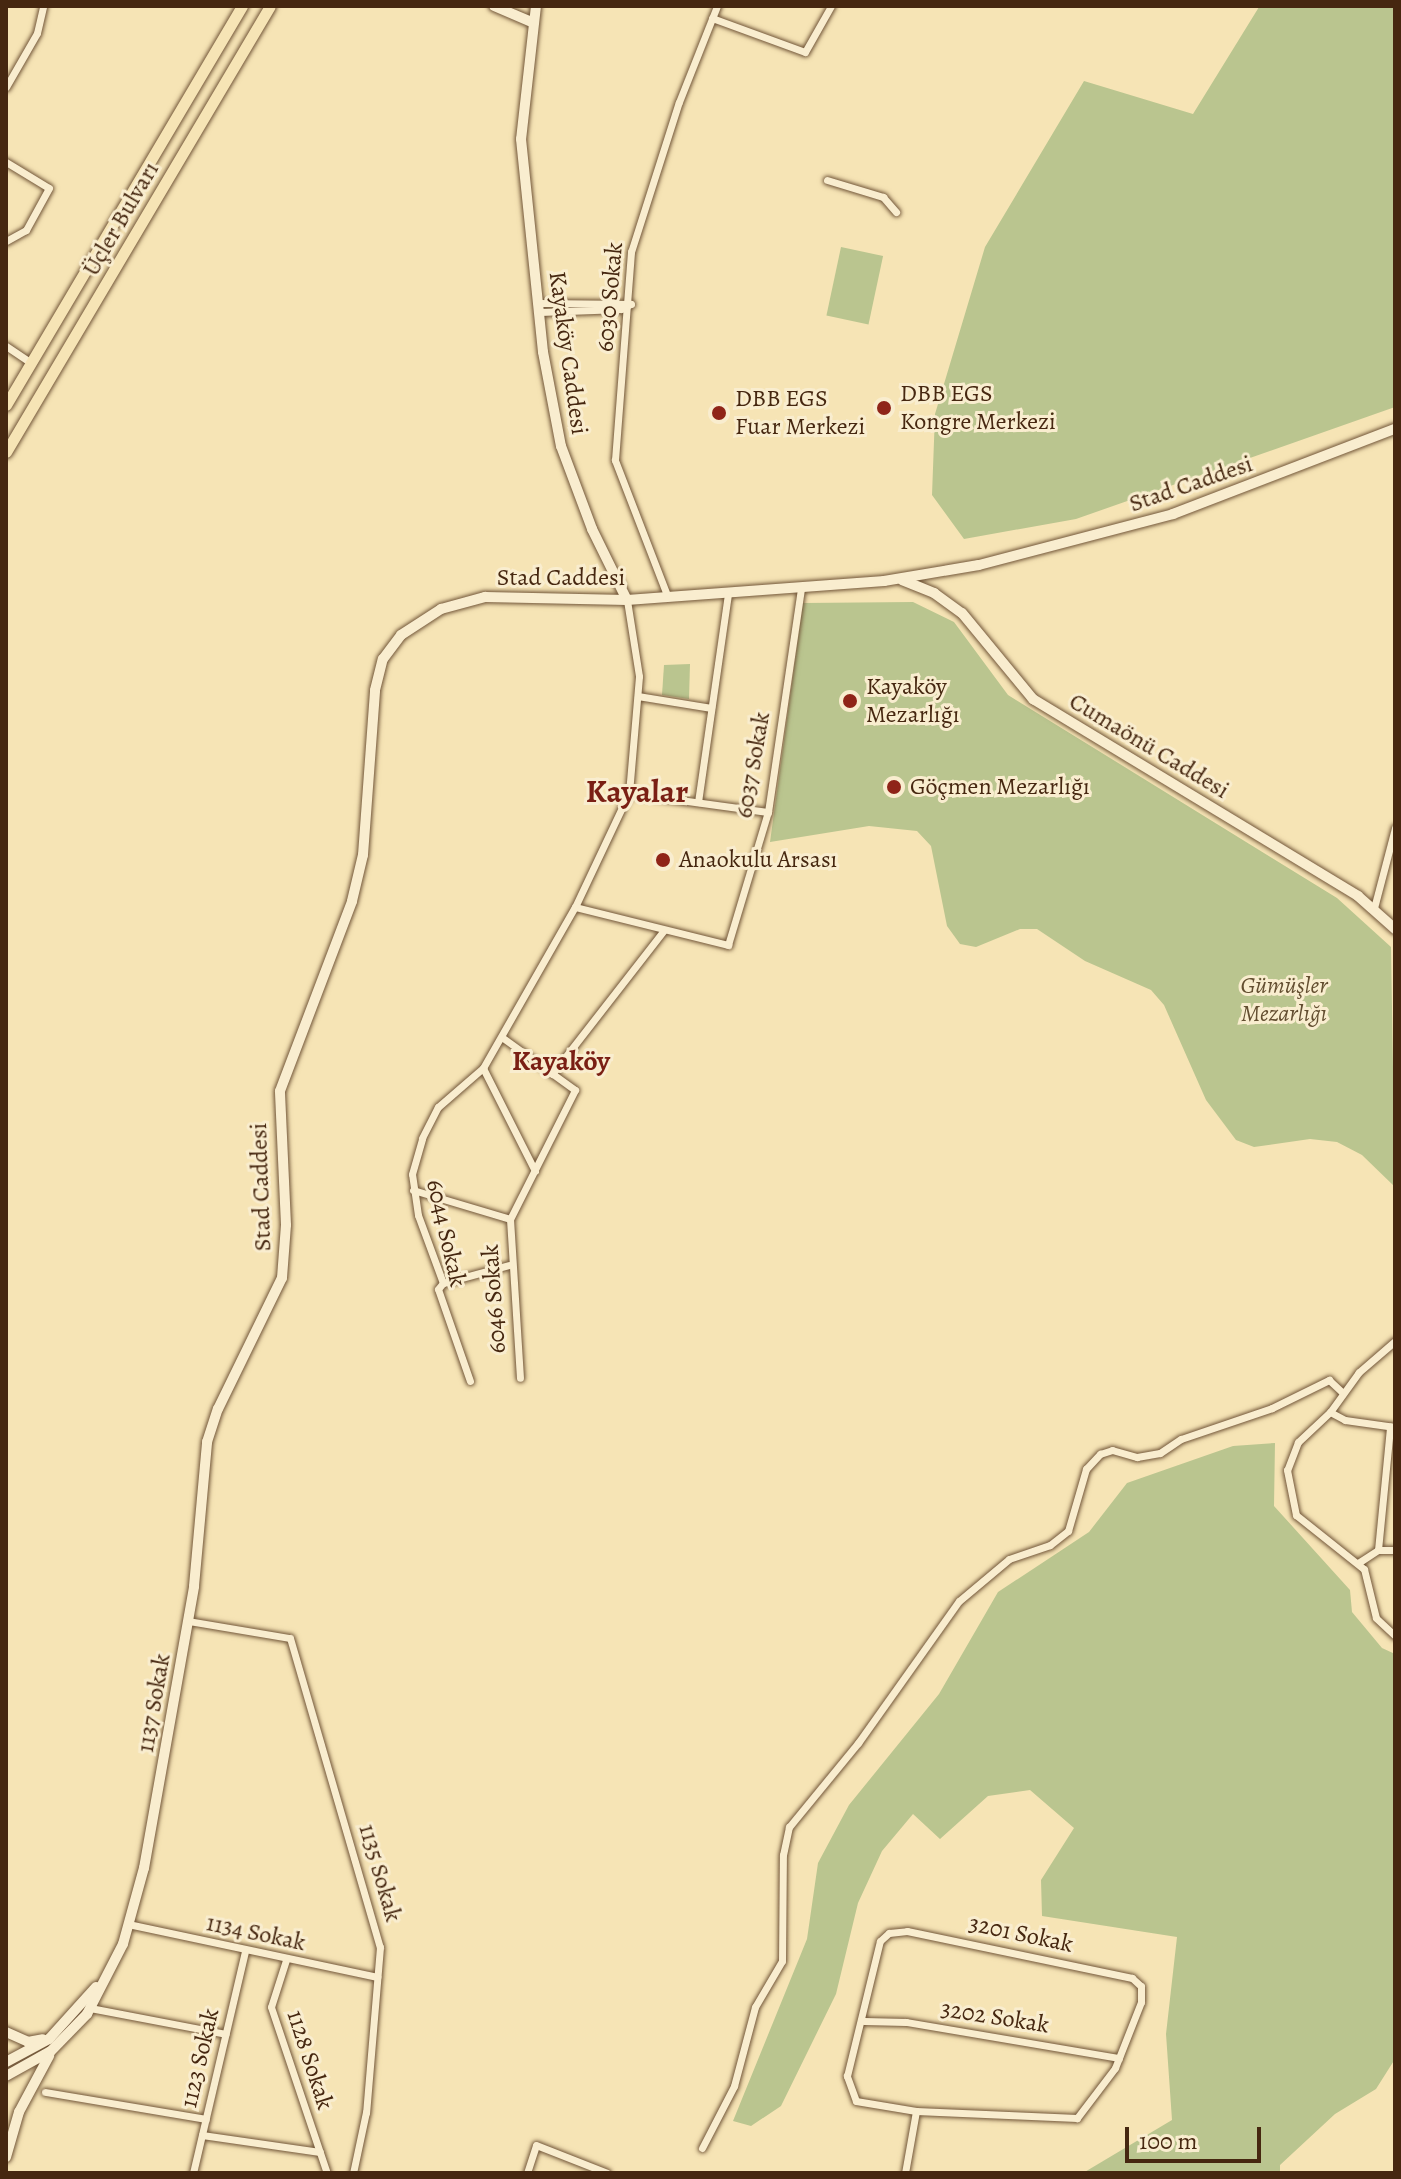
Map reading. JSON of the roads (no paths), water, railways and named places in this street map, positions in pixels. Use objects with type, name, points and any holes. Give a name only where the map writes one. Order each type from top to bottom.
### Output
[{"type":"main road","name":"Üçler Bulvarı","points":[[6,405],[242,6]]},
{"type":"main road","name":"Üçler Bulvarı","points":[[6,452],[270,6]]},
{"type":"street","points":[[6,87],[37,33],[43,6]]},
{"type":"street","points":[[494,6],[534,23]]},
{"type":"street","name":"Kayaköy Caddesi","points":[[483,1068],[503,1038],[575,907],[629,793],[638,696],[638,650],[627,600],[592,529],[561,446],[540,308],[521,139],[536,6]]},
{"type":"street","name":"6030 Sokak","points":[[667,595],[615,460],[635,232],[717,6]]},
{"type":"street","points":[[712,18],[805,52],[831,6]]},
{"type":"street","points":[[6,162],[49,188],[26,230],[6,241]]},
{"type":"street","points":[[827,180],[883,197],[896,212]]},
{"type":"street","points":[[540,308],[631,304]]},
{"type":"street","points":[[6,346],[31,363]]},
{"type":"street","name":"Stad Caddesi","points":[[274,1299],[285,1253],[280,1091],[352,901],[363,855],[371,724],[383,659],[423,617],[456,603],[515,594],[627,600],[900,579],[1119,530],[1395,429]]},
{"type":"street","name":"Cumaönü Caddesi","points":[[900,579],[934,593],[962,613],[1033,699],[1374,908],[1395,929]]},
{"type":"street","name":"6037 Sokak","points":[[664,930],[728,945],[768,812],[801,588]]},
{"type":"street","points":[[698,802],[728,593]]},
{"type":"street","points":[[638,696],[711,708]]},
{"type":"street","points":[[629,793],[768,812]]},
{"type":"street","points":[[1374,908],[1395,828]]},
{"type":"street","points":[[503,1038],[552,1074],[664,930],[575,907]]},
{"type":"street","points":[[483,1068],[535,1171]]},
{"type":"street","name":"6044 Sokak","points":[[470,1381],[438,1289],[443,1283],[413,1190],[416,1155],[429,1122],[483,1068]]},
{"type":"street","name":"6046 Sokak","points":[[520,1378],[509,1265],[510,1219],[575,1090],[552,1074]]},
{"type":"street","points":[[413,1190],[510,1219]]},
{"type":"street","points":[[443,1283],[509,1265]]},
{"type":"street","name":"1137 Sokak","points":[[6,2076],[59,2044],[90,2008],[114,1963],[128,1924],[144,1868],[188,1621],[211,1427],[274,1299]]},
{"type":"street","points":[[1395,1341],[1342,1392],[1330,1412],[1291,1451],[1289,1502],[1296,1515],[1358,1563],[1367,1578],[1376,1618],[1395,1636]]},
{"type":"street","points":[[702,2148],[734,2086],[755,2007],[782,1961],[783,1855],[789,1827],[858,1743],[959,1601],[996,1567],[1050,1545],[1068,1531],[1086,1469],[1100,1454],[1112,1450],[1137,1457],[1160,1453],[1181,1439],[1272,1408],[1329,1380],[1342,1392]]},
{"type":"street","points":[[1330,1412],[1345,1420],[1392,1427],[1378,1550]]},
{"type":"street","points":[[1358,1563],[1378,1550],[1395,1550]]},
{"type":"street","name":"1135 Sokak","points":[[188,1621],[290,1638],[380,1947],[366,2112],[353,2173]]},
{"type":"street","name":"1134 Sokak","points":[[128,1924],[245,1952],[377,1977]]},
{"type":"street","name":"3201 Sokak","points":[[864,2021],[880,1941],[889,1933],[907,1931],[1132,1978],[1141,1986],[1141,2002],[1119,2058]]},
{"type":"street","name":"1123 Sokak","points":[[193,2173],[245,1952]]},
{"type":"street","name":"1128 Sokak","points":[[286,1960],[271,2007],[327,2173]]},
{"type":"street","points":[[6,2062],[41,2045],[67,2021],[114,1963]]},
{"type":"street","points":[[90,2008],[226,2034]]},
{"type":"street","points":[[6,2032],[32,2042],[67,2021]]},
{"type":"street","points":[[864,2021],[847,2076],[856,2101],[916,2111],[1077,2118],[1119,2058]]},
{"type":"street","name":"3202 Sokak","points":[[864,2021],[906,2022],[1119,2058]]},
{"type":"street","points":[[6,2157],[31,2086],[59,2044]]},
{"type":"street","points":[[45,2092],[206,2119]]},
{"type":"street","points":[[905,2173],[916,2111]]},
{"type":"street","points":[[202,2135],[320,2152]]},
{"type":"street","points":[[527,2173],[536,2145],[607,2173]]},
{"type":"place","name":"DBB EGS Kongre Merkezi","points":[[884,408]]},
{"type":"place","name":"DBB EGS Fuar Merkezi","points":[[719,413]]},
{"type":"place","name":"Kayaköy Mezarlığı","points":[[850,701]]},
{"type":"place","name":"Göçmen Mezarlığı","points":[[894,787]]},
{"type":"place","name":"Anaokulu Arsası","points":[[663,860]]},
{"type":"district","name":"Kayalar","points":[[637,791]]},
{"type":"district","name":"Kayaköy","points":[[561,1061]]},
{"type":"park label","name":"Gümüşler Mezarlığı","points":[[1284,1000]]}]
